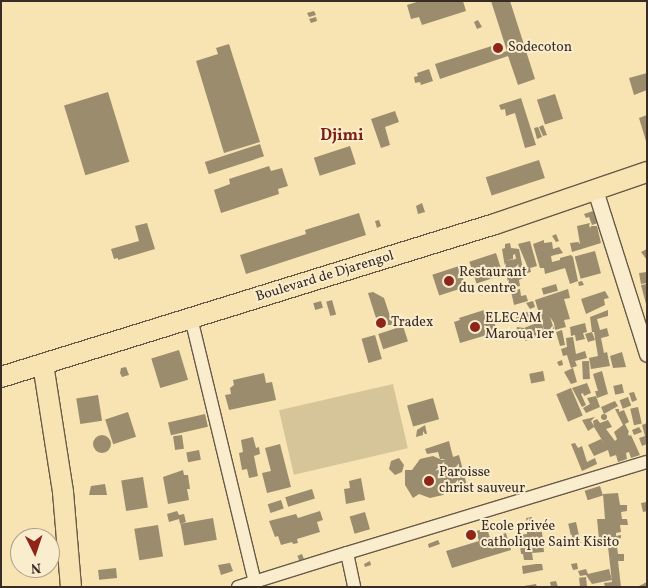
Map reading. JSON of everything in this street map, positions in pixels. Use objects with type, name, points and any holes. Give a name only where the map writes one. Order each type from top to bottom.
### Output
[{"type":"main road","name":"Boulevard de Djarengol","points":[[1,377],[495,224],[647,172]]},
{"type":"main road","points":[[43,364],[63,492],[71,587]]},
{"type":"street","points":[[595,190],[647,354]]},
{"type":"street","points":[[191,318],[255,584]]},
{"type":"street","points":[[238,587],[255,584],[347,552],[647,462]]},
{"type":"street","points":[[347,552],[354,587]]},
{"type":"shaded area","points":[[393,384],[408,448],[294,475],[279,410]]},
{"type":"building","points":[[420,1],[463,1],[466,11],[422,25],[419,17],[411,19],[407,5]]},
{"type":"building","points":[[491,1],[510,1],[535,79],[518,85],[508,56],[440,79],[435,64],[495,45],[497,54],[507,51]]},
{"type":"building","points":[[314,11],[316,15],[309,17],[307,13]]},
{"type":"building","points":[[316,17],[317,21],[311,23],[309,19]]},
{"type":"building","points":[[478,20],[482,27],[477,29],[474,22]]},
{"type":"building","points":[[229,44],[260,142],[224,153],[196,61],[218,54],[216,48]]},
{"type":"building","points":[[429,69],[433,81],[421,85],[420,82],[415,83],[414,77],[418,76],[417,73]]},
{"type":"building","points":[[647,73],[647,90],[634,95],[629,78]]},
{"type":"building","points":[[108,92],[129,162],[85,175],[64,105]]},
{"type":"building","points":[[555,94],[563,119],[545,125],[537,100]]},
{"type":"building","points":[[521,98],[536,145],[525,148],[515,113],[506,116],[505,109],[501,110],[499,105]]},
{"type":"building","points":[[395,111],[399,122],[385,127],[390,145],[381,148],[371,119]]},
{"type":"building","points":[[647,115],[647,141],[646,141],[639,118]]},
{"type":"building","points":[[543,125],[547,135],[543,136],[539,127]]},
{"type":"building","points":[[538,127],[542,137],[537,139],[534,128]]},
{"type":"building","points":[[260,144],[264,156],[209,174],[205,162]]},
{"type":"building","points":[[350,146],[356,164],[320,176],[314,158]]},
{"type":"building","points":[[539,160],[545,178],[492,195],[486,177]]},
{"type":"building","points":[[269,166],[271,171],[282,168],[288,186],[278,189],[279,194],[221,213],[214,190],[230,184],[229,179]]},
{"type":"building","points":[[422,203],[425,212],[418,214],[416,206]]},
{"type":"building","points":[[593,211],[598,223],[592,225],[589,217],[586,218],[584,214]]},
{"type":"building","points":[[359,213],[366,235],[246,274],[240,255],[306,234],[305,230]]},
{"type":"building","points":[[379,220],[381,226],[377,228],[375,221]]},
{"type":"building","points":[[147,223],[155,249],[118,260],[118,258],[114,259],[111,249],[139,241],[135,226]]},
{"type":"building","points":[[590,223],[589,226],[591,228],[591,226],[597,226],[601,243],[572,252],[570,243],[578,242],[580,244],[577,226]]},
{"type":"building","points":[[556,234],[559,241],[556,242],[552,236]]},
{"type":"building","points":[[544,240],[544,243],[552,242],[553,249],[559,247],[563,253],[551,256],[552,262],[571,255],[573,257],[578,281],[570,284],[565,268],[545,274],[544,268],[540,268],[533,244]]},
{"type":"building","points":[[530,241],[537,266],[530,268],[531,272],[523,274],[523,278],[519,280],[520,286],[509,288],[504,261],[502,249],[505,248],[505,244],[510,243],[511,248],[519,249],[523,269],[528,268],[518,244]]},
{"type":"building","points":[[647,249],[647,260],[641,252]]},
{"type":"building","points":[[595,251],[601,273],[581,279],[575,256]]},
{"type":"building","points":[[496,253],[503,275],[476,284],[469,262]]},
{"type":"building","name":"Restaurant du centre","points":[[459,266],[466,287],[439,296],[432,275]]},
{"type":"building","points":[[647,272],[647,283],[641,284],[639,273]]},
{"type":"building","points":[[582,281],[584,285],[579,286],[578,282]]},
{"type":"building","points":[[556,284],[558,291],[544,295],[542,288]]},
{"type":"building","points":[[647,284],[647,304],[646,304],[641,285]]},
{"type":"building","points":[[520,289],[521,296],[526,295],[528,301],[514,305],[511,291]]},
{"type":"building","points":[[568,289],[570,298],[564,299],[570,319],[564,320],[566,327],[555,330],[554,323],[550,317],[554,329],[545,333],[535,300]]},
{"type":"building","points":[[605,291],[609,298],[604,299],[605,305],[586,314],[581,299]]},
{"type":"building","points":[[373,292],[384,298],[393,325],[386,325],[376,318],[368,293]]},
{"type":"building","points":[[332,300],[336,314],[330,316],[326,302]]},
{"type":"building","points":[[321,301],[323,308],[315,310],[313,303]]},
{"type":"building","points":[[533,301],[535,307],[530,309],[526,303]]},
{"type":"building","name":"ELECAM Maroua 1er","points":[[484,310],[485,312],[491,310],[497,332],[460,343],[454,322],[460,320],[459,318]]},
{"type":"building","points":[[608,310],[608,316],[597,319],[600,330],[607,328],[609,336],[601,338],[604,353],[607,352],[610,366],[591,369],[589,358],[598,356],[594,332],[592,332],[590,317]]},
{"type":"building","points":[[531,311],[533,319],[517,323],[515,315]]},
{"type":"building","points":[[541,321],[545,334],[525,341],[524,336],[519,336],[516,332],[517,327],[524,328]]},
{"type":"building","points":[[585,323],[587,332],[583,333],[585,339],[576,341],[575,335],[571,336],[570,327]]},
{"type":"building","points":[[403,326],[408,341],[383,349],[378,334]]},
{"type":"building","points":[[562,330],[565,345],[560,346],[556,332]]},
{"type":"building","points":[[592,332],[595,340],[588,342],[585,334]]},
{"type":"building","points":[[375,335],[382,359],[368,363],[362,339]]},
{"type":"building","points":[[573,337],[576,354],[585,351],[587,358],[575,361],[577,366],[571,368],[567,355],[563,356],[561,349],[567,347],[566,338]]},
{"type":"building","points":[[179,350],[188,380],[160,388],[151,358]]},
{"type":"building","points":[[622,352],[626,367],[613,368],[610,356]]},
{"type":"building","points":[[562,360],[563,365],[559,366],[557,362]]},
{"type":"building","points":[[582,361],[589,361],[590,379],[583,379]]},
{"type":"building","points":[[126,367],[129,375],[122,377],[120,373],[121,368]]},
{"type":"building","points":[[573,368],[577,382],[571,384],[564,372]]},
{"type":"building","points":[[543,371],[545,381],[531,383],[529,374]]},
{"type":"building","points":[[602,371],[608,394],[597,398],[595,391],[598,391],[593,374]]},
{"type":"building","points":[[264,373],[266,383],[272,382],[276,400],[229,410],[225,395],[231,394],[230,388],[234,385],[233,380]]},
{"type":"building","points":[[587,383],[591,393],[584,396],[583,393],[581,394],[586,405],[582,407],[572,388]]},
{"type":"building","points":[[622,384],[624,393],[615,395],[613,386]]},
{"type":"building","points":[[571,388],[583,416],[568,422],[556,394]]},
{"type":"building","points":[[634,392],[637,400],[632,402],[629,393]]},
{"type":"building","points":[[98,395],[102,421],[80,424],[76,398]]},
{"type":"building","points":[[596,396],[600,407],[586,413],[583,408],[590,404],[587,398]]},
{"type":"building","points":[[628,397],[631,405],[623,409],[620,400]]},
{"type":"building","points":[[433,398],[439,419],[413,427],[407,405]]},
{"type":"building","points":[[615,401],[618,406],[604,414],[601,407]]},
{"type":"building","points":[[638,407],[642,424],[634,425],[630,409]]},
{"type":"building","points":[[615,409],[619,409],[619,412],[624,410],[629,422],[625,424],[629,436],[631,435],[640,455],[631,458],[629,452],[626,453],[627,459],[618,462],[616,455],[610,457],[608,450],[594,456],[588,445],[601,439],[605,445],[594,427],[588,431],[582,420],[595,417],[591,421],[594,426],[593,421],[597,419],[600,423],[608,420],[612,427],[606,429],[615,441],[617,439],[614,432],[623,425]]},
{"type":"building","points":[[128,412],[136,437],[113,444],[105,419]]},
{"type":"building","points":[[205,414],[208,427],[171,435],[168,423]]},
{"type":"building","points":[[604,414],[607,417],[604,420],[601,417]]},
{"type":"building","points":[[647,423],[647,444],[642,446],[639,438],[645,436],[642,425]]},
{"type":"building","points":[[425,425],[427,434],[423,431],[423,435],[416,437],[417,430]]},
{"type":"building","points":[[639,427],[642,432],[634,435],[632,430]]},
{"type":"building","points":[[102,435],[108,438],[111,444],[108,450],[102,453],[96,450],[93,444],[96,438]]},
{"type":"building","points":[[182,435],[184,449],[175,450],[173,436]]},
{"type":"building","points":[[253,437],[256,448],[259,447],[260,454],[254,456],[258,476],[249,478],[247,469],[242,470],[239,453],[243,452],[241,440]]},
{"type":"building","points":[[449,441],[453,457],[459,455],[468,490],[455,493],[453,486],[443,495],[430,498],[419,494],[413,498],[405,485],[405,470],[412,470],[420,459],[433,456],[442,460],[446,459],[440,459],[438,452],[427,454],[425,449]]},
{"type":"building","points":[[575,443],[578,448],[582,446],[587,462],[595,458],[597,464],[582,471],[571,444]]},
{"type":"building","points":[[280,444],[291,487],[267,493],[262,473],[271,471],[265,448]]},
{"type":"building","points":[[199,450],[201,460],[188,462],[186,452]]},
{"type":"building","points":[[399,458],[404,465],[402,472],[395,475],[389,469],[391,461]]},
{"type":"building","points":[[183,470],[184,475],[188,475],[190,489],[187,489],[189,500],[168,504],[163,477]]},
{"type":"building","points":[[143,477],[148,508],[126,511],[121,480]]},
{"type":"building","points":[[361,478],[365,500],[346,504],[344,489],[350,488],[349,481]]},
{"type":"building","points":[[105,484],[107,495],[89,495],[91,486]]},
{"type":"building","points":[[600,486],[603,496],[588,500],[585,491]]},
{"type":"building","points":[[312,489],[315,499],[288,507],[285,497]]},
{"type":"building","points":[[618,493],[620,505],[627,505],[627,511],[621,512],[622,519],[627,519],[628,525],[620,525],[621,532],[616,533],[616,536],[621,535],[621,538],[616,539],[618,554],[624,554],[624,561],[618,561],[621,587],[605,587],[604,583],[612,582],[607,538],[599,539],[597,519],[605,519],[603,494]]},
{"type":"building","points":[[281,500],[284,509],[270,513],[268,504]]},
{"type":"building","points":[[647,502],[647,511],[643,512],[641,503]]},
{"type":"building","points":[[177,511],[179,515],[184,514],[186,522],[180,524],[179,519],[169,522],[167,514]]},
{"type":"building","points":[[320,511],[323,520],[317,522],[320,532],[297,539],[298,543],[293,544],[292,542],[281,545],[278,536],[275,537],[269,521],[296,514],[298,518]]},
{"type":"building","points":[[365,512],[370,529],[355,534],[350,516]]},
{"type":"building","points":[[532,517],[533,523],[527,524],[526,518]]},
{"type":"building","points":[[213,518],[217,540],[184,545],[181,524]]},
{"type":"building","points":[[576,522],[581,544],[573,546],[568,524]]},
{"type":"building","points":[[158,525],[163,557],[139,560],[134,529]]},
{"type":"building","points":[[487,528],[490,538],[506,533],[511,550],[452,568],[446,551],[479,541],[476,531]]},
{"type":"building","points":[[538,529],[538,532],[542,532],[544,552],[532,553],[533,560],[524,560],[523,554],[521,554],[519,535],[527,534],[527,530]]},
{"type":"building","points":[[438,540],[440,544],[429,548],[428,544]]},
{"type":"building","points":[[302,554],[304,559],[299,561],[297,556]]},
{"type":"building","points":[[370,561],[371,565],[365,567],[364,564]]},
{"type":"building","points":[[230,563],[233,571],[221,575],[218,565]]},
{"type":"building","points":[[577,563],[578,569],[573,570],[571,564]]},
{"type":"building","points":[[542,564],[543,570],[523,574],[522,566]]},
{"type":"building","points":[[116,568],[117,578],[99,580],[98,570]]},
{"type":"building","points":[[586,569],[588,574],[609,569],[612,580],[592,584],[586,575],[580,576],[578,571]]},
{"type":"building","points":[[586,577],[587,587],[580,587],[579,578]]},
{"type":"building","points":[[556,581],[558,587],[551,587],[550,582]]},
{"type":"building","points":[[647,582],[647,587],[637,587]]},
{"type":"building","points":[[536,584],[537,587],[524,587],[524,586]]},
{"type":"place","name":"Sodecoton","points":[[498,48]]},
{"type":"place","name":"Restaurant du centre","points":[[449,281]]},
{"type":"place","name":"Tradex","points":[[381,323]]},
{"type":"place","name":"ELECAM Maroua 1er","points":[[475,327]]},
{"type":"place","name":"Paroisse christ sauveur","points":[[429,481]]},
{"type":"place","name":"Ecole privée catholique Saint Kisito","points":[[471,535]]},
{"type":"district","name":"Djimi","points":[[342,136]]}]
